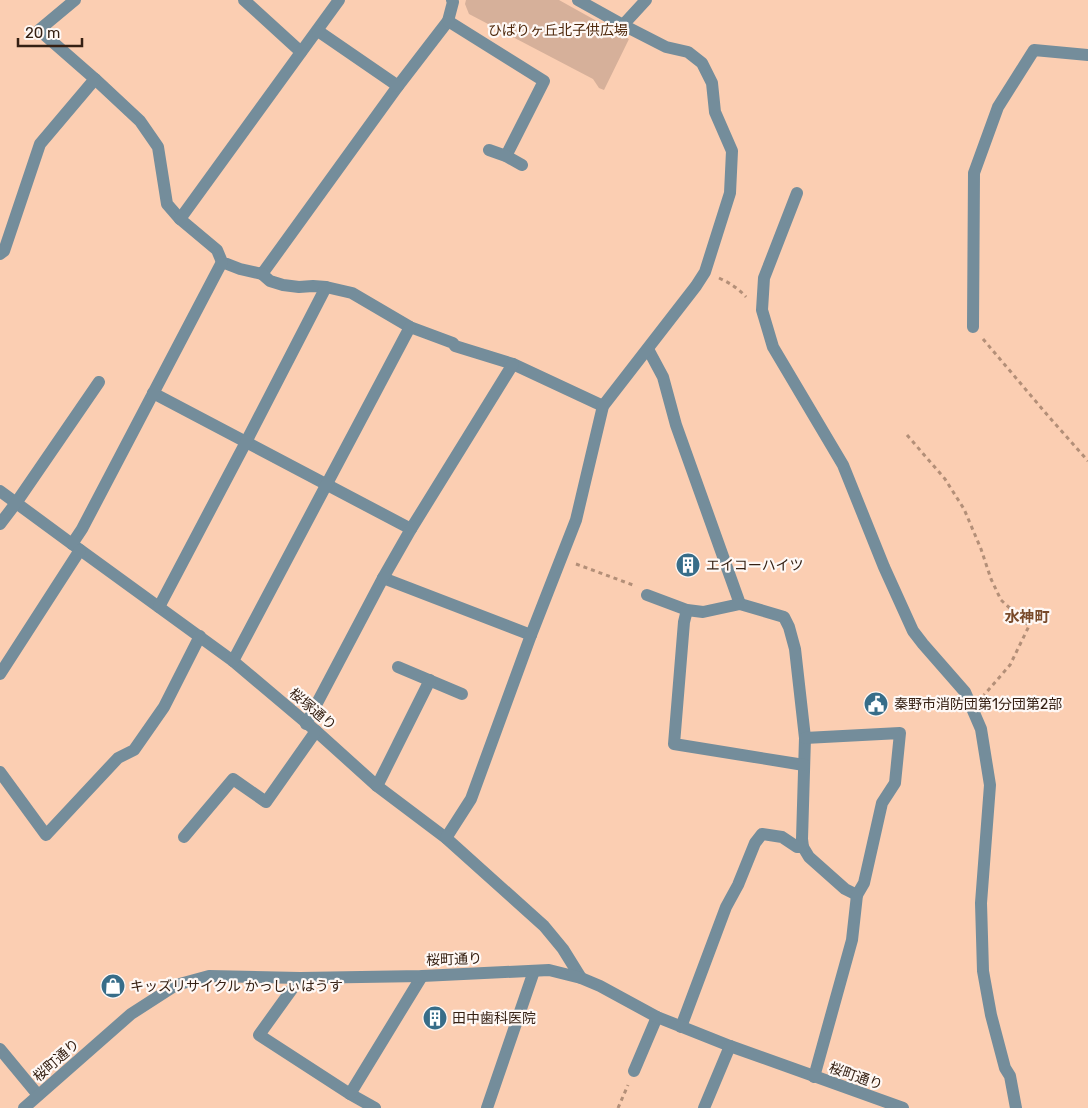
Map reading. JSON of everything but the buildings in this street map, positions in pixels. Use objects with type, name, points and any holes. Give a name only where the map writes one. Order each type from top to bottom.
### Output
[{"type":"street","points":[[0,674],[76,547],[82,529],[156,395],[222,262],[218,250],[180,219],[167,204],[158,147],[140,121],[39,30],[75,0]]},
{"type":"street","points":[[244,0],[302,52]]},
{"type":"street","points":[[180,219],[339,0]]},
{"type":"street","points":[[262,274],[398,86],[448,21],[452,0]]},
{"type":"street","points":[[446,838],[471,799],[530,635],[576,520],[603,406],[705,272],[730,193],[732,151],[715,112],[712,83],[702,63],[688,52],[666,47],[578,0]]},
{"type":"street","points":[[623,25],[646,0]]},
{"type":"street","points":[[448,21],[544,81],[506,156]]},
{"type":"street","points":[[318,30],[398,86]]},
{"type":"street","points":[[973,327],[974,173],[998,107],[1034,50],[1088,55]]},
{"type":"street","points":[[0,254],[4,251],[40,144],[95,79]]},
{"type":"street","points":[[489,150],[506,156],[522,166]]},
{"type":"street","points":[[796,193],[764,278],[762,310],[773,347],[843,465],[884,567],[913,631],[965,692],[981,729],[990,785],[981,903],[983,972],[991,1015],[1005,1068],[1010,1076],[1016,1108]]},
{"type":"street","points":[[222,262],[240,269],[262,274],[270,281],[284,285],[326,287],[352,293],[410,328],[452,343],[455,346],[513,364],[603,406]]},
{"type":"street","points":[[159,607],[326,287]]},
{"type":"street","points":[[233,661],[410,328]]},
{"type":"street","points":[[648,349],[663,377],[676,425],[740,604]]},
{"type":"street","points":[[184,837],[233,779],[266,802],[311,728],[409,527],[513,364]]},
{"type":"street","points":[[0,524],[99,382]]},
{"type":"street","points":[[156,395],[409,527]]},
{"type":"street","name":"桜塚通り","points":[[0,491],[233,661],[377,786],[446,838],[544,926],[563,948],[581,978]]},
{"type":"street","points":[[383,578],[530,635]]},
{"type":"street","points":[[647,595],[687,610],[703,612],[740,604],[784,617],[795,649],[805,738],[803,847],[809,857],[846,889],[857,895]]},
{"type":"street","points":[[687,610],[684,622],[674,744],[804,765]]},
{"type":"street","points":[[0,772],[46,835],[118,758],[134,750],[164,707],[200,636]]},
{"type":"street","points":[[398,667],[462,694]]},
{"type":"street","points":[[377,786],[430,680]]},
{"type":"street","points":[[805,738],[900,733],[895,783],[882,803],[864,882],[857,895],[852,940],[814,1077]]},
{"type":"street","points":[[673,1027],[726,907],[738,885],[755,842],[762,834],[782,838],[798,847],[803,847]]},
{"type":"street","name":"桜町通り","points":[[24,1108],[131,1014],[176,985],[209,976],[300,978],[422,976],[550,970],[581,978],[600,986],[673,1027],[903,1108]]},
{"type":"street","points":[[487,1108],[534,971]]},
{"type":"street","points":[[350,1094],[422,976]]},
{"type":"street","points":[[300,978],[259,1035],[375,1108]]},
{"type":"street","points":[[634,1070],[657,1017]]},
{"type":"street","points":[[704,1108],[730,1046]]},
{"type":"street","points":[[0,1048],[38,1095]]},
{"type":"path","points":[[715,277],[728,282],[741,291],[751,303]]},
{"type":"path","points":[[973,327],[1088,461]]},
{"type":"path","points":[[907,435],[945,479],[964,509],[1001,600],[1030,626],[1010,665],[972,708]]},
{"type":"path","points":[[560,559],[635,586]]},
{"type":"path","points":[[618,1108],[634,1070]]},
{"type":"green space","name":"ひばりヶ丘北子供広場","points":[[466,0],[559,0],[629,39],[604,90],[599,88],[593,79],[469,14],[465,4]]},
{"type":"place","name":"エイコーハイツ","points":[[688,565]]},
{"type":"place","name":"秦野市消防団第1分団第2部","points":[[876,704]]},
{"type":"place","name":"キッズリサイクル かっしぃはうす","points":[[113,986]]},
{"type":"place","name":"田中歯科医院","points":[[435,1018]]},
{"type":"district","name":"水神町","points":[[1027,617]]}]
